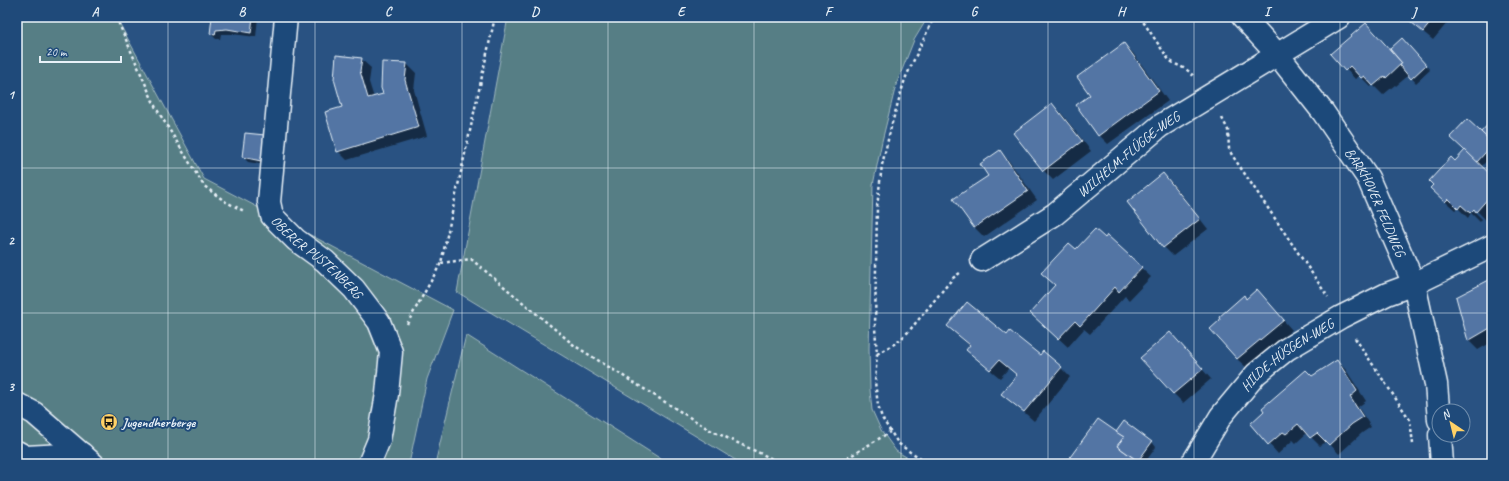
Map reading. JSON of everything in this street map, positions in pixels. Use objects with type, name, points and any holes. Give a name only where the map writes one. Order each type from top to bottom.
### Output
[{"type":"street","name":"OBERER PUSTENBERG","points":[[286,17],[269,202],[272,216],[296,240],[325,261],[354,290],[379,322],[391,352],[388,394],[379,440],[369,464]]},
{"type":"street","name":"BARKHOVER FELDWEG","points":[[1243,17],[1278,55],[1324,112],[1368,178],[1414,284],[1436,384],[1438,403]]},
{"type":"street","name":"WILHELM-FLÜGGE-WEG","points":[[982,260],[1055,214],[1160,126],[1206,96],[1278,55],[1339,17]]},
{"type":"street","name":"HILDE-HÜSGEN-WEG","points":[[1192,464],[1221,416],[1256,374],[1287,349],[1341,317],[1387,294],[1414,284],[1472,257],[1492,246]]},
{"type":"street","points":[[17,404],[34,413],[87,459]]},
{"type":"street","points":[[1441,443],[1442,464]]},
{"type":"street","points":[[17,452],[26,457],[87,459]]},
{"type":"path","points":[[116,17],[156,108],[204,186],[226,202],[251,215],[272,216]]},
{"type":"path","points":[[391,352],[441,263],[495,17]]},
{"type":"path","points":[[932,464],[910,452],[898,443],[882,418],[878,405],[875,382],[877,354],[875,328],[877,207],[882,165],[905,79],[934,17]]},
{"type":"path","points":[[1140,17],[1169,60],[1191,72],[1206,96],[1220,114],[1228,130],[1229,149],[1232,155],[1410,420],[1414,448]]},
{"type":"path","points":[[441,263],[471,259],[575,346],[710,430],[783,464]]},
{"type":"path","points":[[877,354],[899,341],[953,278],[982,260]]},
{"type":"path","points":[[824,464],[844,460],[890,432]]},
{"type":"green space","points":[[17,17],[116,17],[204,179],[453,310],[427,379],[409,464],[17,464]]},
{"type":"green space","points":[[508,17],[928,17],[914,40],[896,85],[873,185],[869,349],[872,410],[881,430],[896,451],[908,458],[905,464],[742,464],[457,292]]},
{"type":"green space","points":[[466,335],[669,464],[435,464]]},
{"type":"building","points":[[212,17],[253,17],[251,33],[227,29],[216,30],[215,35],[210,34]]},
{"type":"building","points":[[1405,17],[1435,17],[1423,32]]},
{"type":"building","points":[[1366,23],[1402,63],[1386,78],[1385,76],[1373,86],[1364,76],[1361,78],[1350,66],[1345,71],[1330,54]]},
{"type":"building","points":[[1402,38],[1426,65],[1411,79],[1400,66],[1402,63],[1390,49]]},
{"type":"building","points":[[1124,43],[1159,91],[1098,136],[1076,105],[1090,95],[1077,77]]},
{"type":"building","points":[[336,55],[362,58],[360,71],[368,98],[383,94],[381,88],[382,62],[407,63],[405,80],[419,127],[337,152],[325,112],[342,107],[334,79]]},
{"type":"building","points":[[1052,103],[1082,141],[1043,171],[1013,133]]},
{"type":"building","points":[[1467,119],[1492,142],[1492,145],[1477,162],[1450,137]]},
{"type":"building","points":[[1492,120],[1492,142],[1481,132]]},
{"type":"building","points":[[245,133],[265,135],[261,161],[242,157]]},
{"type":"building","points":[[1000,150],[1028,191],[974,228],[953,199],[988,176],[980,164]]},
{"type":"building","points":[[1465,150],[1492,176],[1492,189],[1489,192],[1491,195],[1476,212],[1474,209],[1470,213],[1461,205],[1458,209],[1448,199],[1445,202],[1430,188],[1433,185],[1429,181],[1451,157],[1455,161]]},
{"type":"building","points":[[1163,173],[1200,219],[1163,248],[1127,202]]},
{"type":"building","points":[[1095,229],[1105,238],[1107,235],[1142,267],[1119,292],[1115,287],[1080,326],[1075,321],[1058,339],[1030,313],[1055,285],[1041,273],[1069,243],[1076,249]]},
{"type":"building","points":[[1489,280],[1492,286],[1492,327],[1468,341],[1456,297]]},
{"type":"building","points":[[1257,289],[1284,320],[1237,359],[1210,329],[1220,320],[1219,317],[1244,295],[1246,299]]},
{"type":"building","points":[[967,302],[1007,335],[1010,331],[1040,355],[1043,351],[1062,367],[1024,412],[1001,394],[1017,375],[999,360],[990,370],[966,350],[970,345],[947,326]]},
{"type":"building","points":[[1170,332],[1203,369],[1173,394],[1140,358]]},
{"type":"building","points":[[1337,360],[1357,391],[1350,397],[1363,417],[1352,424],[1329,445],[1317,433],[1310,438],[1298,424],[1286,434],[1283,432],[1268,445],[1250,424],[1264,411],[1262,408],[1306,370],[1312,376]]},
{"type":"building","points":[[1098,419],[1124,437],[1117,446],[1142,464],[1065,464]]},
{"type":"building","points":[[1124,421],[1152,442],[1138,461],[1117,446],[1124,437],[1116,432]]},
{"type":"place","name":"Jugendherberge","points":[[109,422]]}]
